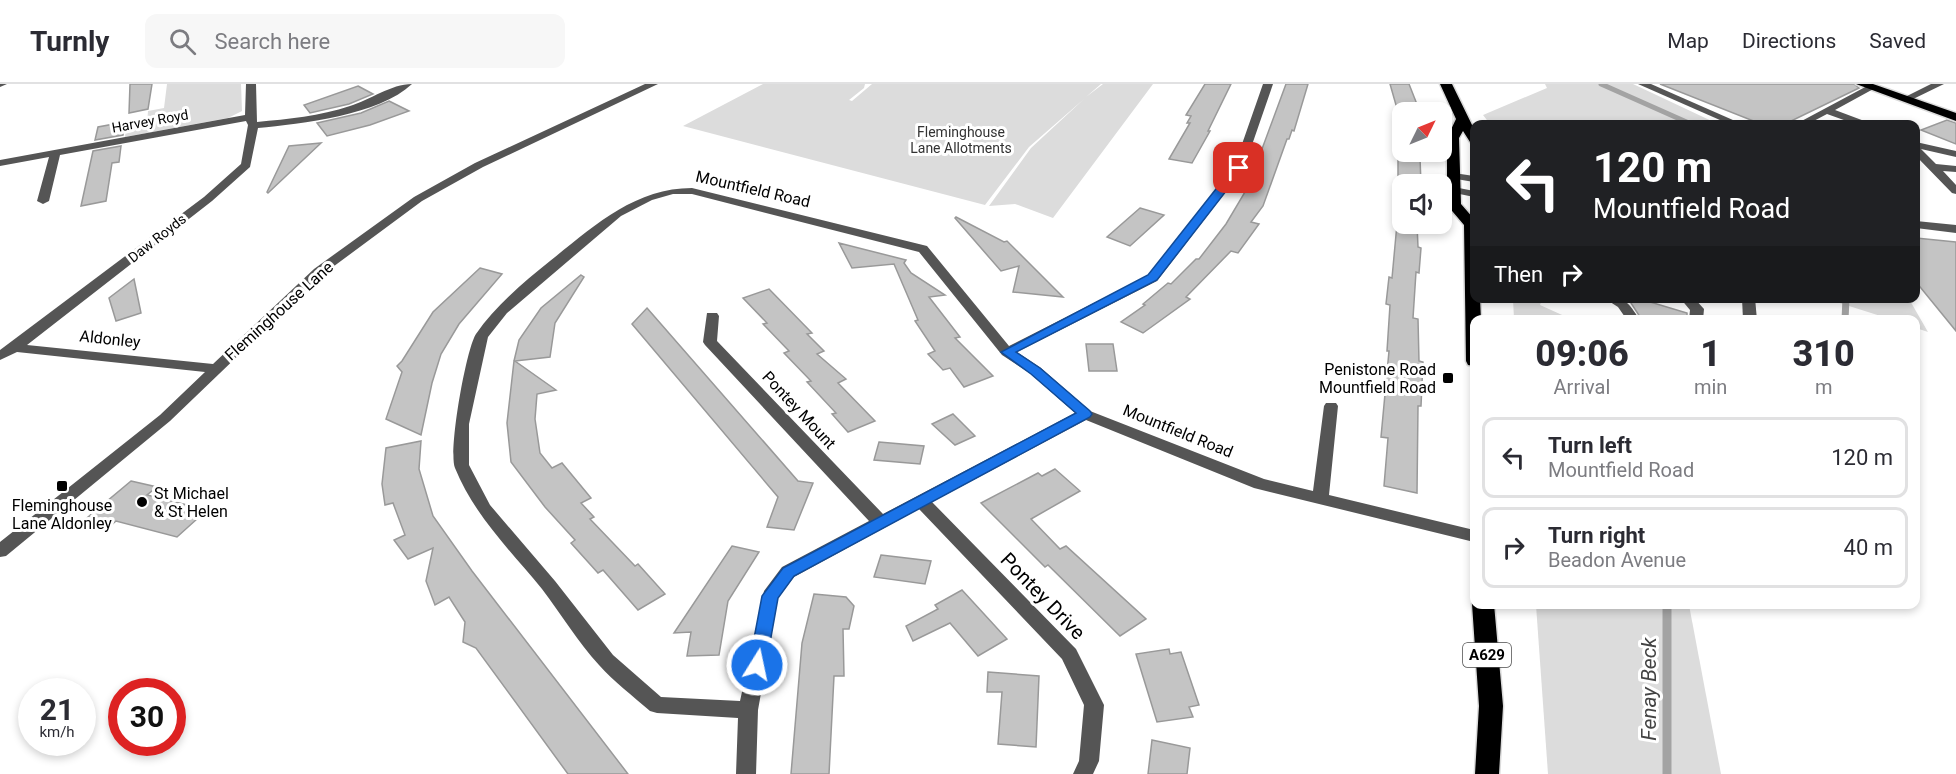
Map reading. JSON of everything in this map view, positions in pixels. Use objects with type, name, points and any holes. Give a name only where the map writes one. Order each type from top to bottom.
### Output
[{"type":"highway","points":[[1446,84],[1470,132]]},
{"type":"highway","points":[[1867,86],[1956,117]]},
{"type":"highway","points":[[1462,119],[1453,138],[1454,205],[1470,218]]},
{"type":"highway","name":"A629","points":[[1483,609],[1491,706],[1487,774]]},
{"type":"street","name":"Daw Royds","points":[[0,356],[7,346],[208,199],[246,165],[252,121],[251,84]]},
{"type":"street","name":"Harvey Royd","points":[[0,164],[252,121],[298,121],[346,112],[388,96],[407,84]]},
{"type":"street","name":"Fleminghouse Lane","points":[[0,551],[165,418],[318,272],[418,199],[479,165],[653,84]]},
{"type":"street","points":[[1007,352],[1152,278],[1239,168],[1268,84]]},
{"type":"street","points":[[1643,84],[1728,120]]},
{"type":"street","points":[[1906,99],[1939,84]]},
{"type":"street","points":[[1809,120],[1867,86]]},
{"type":"street","points":[[1828,111],[1852,120]]},
{"type":"street","points":[[1920,146],[1956,154]]},
{"type":"street","points":[[43,201],[55,153]]},
{"type":"street","points":[[1920,154],[1956,191]]},
{"type":"street","points":[[1933,168],[1956,169]]},
{"type":"street","points":[[1454,183],[1470,180]]},
{"type":"street","points":[[1454,183],[1470,192]]},
{"type":"street","name":"Mountfield Road","points":[[748,710],[657,705],[606,660],[549,586],[484,508],[461,465],[462,423],[481,337],[502,310],[617,214],[648,198],[672,191],[692,191],[923,249],[1007,352],[1036,371],[1085,414],[1260,484],[1470,535]]},
{"type":"street","points":[[1920,225],[1956,229]]},
{"type":"street","points":[[1621,303],[1631,315]]},
{"type":"street","name":"Pontey Mount","points":[[712,316],[710,342],[880,522]]},
{"type":"street","name":"Aldonley","points":[[7,346],[217,369]]},
{"type":"street","points":[[1320,499],[1331,406]]},
{"type":"street","points":[[746,774],[748,710],[770,596],[788,572],[1085,414]]},
{"type":"street","name":"Pontey Drive","points":[[922,502],[1069,654],[1094,705],[1089,761],[1083,774]]},
{"type":"green space","points":[[167,84],[241,84],[242,111],[228,118],[125,137],[126,129],[147,125],[148,111],[164,108]]},
{"type":"green space","name":"Fleminghouse Lane Allotments","points":[[763,84],[865,84],[864,88],[849,100],[852,101],[872,84],[1101,84],[1086,97],[1103,84],[1153,84],[1053,218],[1015,204],[989,206],[1031,148],[1084,99],[1029,147],[985,205],[683,126]]},
{"type":"green space","points":[[1545,84],[1633,84],[1710,120],[1487,120],[1483,115],[1547,88]]},
{"type":"green space","points":[[1513,303],[1541,303],[1540,305],[1562,315],[1514,315]]},
{"type":"green space","points":[[1840,303],[1911,303],[1918,315],[1877,315]]},
{"type":"green space","points":[[1920,318],[1928,332],[1920,329]]},
{"type":"green space","points":[[1536,609],[1690,609],[1721,774],[1548,774]]},
{"type":"building","points":[[130,84],[152,84],[148,109],[129,113]]},
{"type":"building","points":[[1205,84],[1231,84],[1208,131],[1210,131],[1192,163],[1169,159],[1190,123],[1187,123],[1191,116],[1186,115]]},
{"type":"building","points":[[1286,84],[1308,84],[1294,131],[1292,130],[1287,139],[1263,206],[1251,222],[1259,224],[1238,253],[1231,251],[1186,297],[1190,299],[1143,333],[1121,322],[1145,305],[1143,304],[1168,283],[1171,284],[1196,259],[1199,259],[1226,224],[1248,187]]},
{"type":"building","points":[[1390,84],[1409,84],[1416,102],[1395,102]]},
{"type":"building","points":[[1660,84],[1854,84],[1859,88],[1793,120],[1751,120]]},
{"type":"building","points":[[358,86],[373,94],[349,104],[310,113],[304,105]]},
{"type":"building","points":[[389,101],[409,111],[370,125],[327,136],[317,123],[361,113]]},
{"type":"building","points":[[1947,120],[1956,123],[1956,144],[1921,130]]},
{"type":"building","points":[[125,122],[123,135],[95,140],[98,127]]},
{"type":"building","points":[[321,143],[268,193],[267,192],[289,146]]},
{"type":"building","points":[[121,146],[119,162],[112,163],[106,201],[81,206],[93,151]]},
{"type":"building","points":[[1398,162],[1420,162],[1421,174],[1398,174]]},
{"type":"building","points":[[1140,208],[1164,215],[1130,246],[1107,237]]},
{"type":"building","points":[[956,217],[1004,242],[1007,241],[1063,297],[1013,292],[1019,266],[1001,271]]},
{"type":"building","points":[[1396,234],[1417,234],[1418,247],[1421,248],[1419,273],[1416,272],[1413,318],[1418,319],[1419,361],[1423,362],[1421,406],[1418,406],[1417,493],[1384,486],[1388,438],[1381,437],[1389,351],[1387,351],[1390,305],[1386,304],[1389,277],[1392,278]]},
{"type":"building","points":[[1920,238],[1956,242],[1956,331],[1920,287]]},
{"type":"building","points":[[839,243],[906,260],[904,263],[911,273],[945,295],[929,297],[960,337],[955,338],[993,376],[964,387],[950,368],[943,370],[928,354],[935,351],[915,321],[918,320],[894,264],[852,268]]},
{"type":"building","points":[[480,268],[502,274],[459,324],[441,354],[421,435],[386,419],[402,372],[397,366],[433,312]]},
{"type":"building","points":[[581,275],[584,277],[555,323],[550,357],[515,361],[556,390],[537,394],[535,419],[540,453],[552,468],[562,463],[591,498],[581,503],[594,517],[590,519],[635,566],[638,564],[665,594],[638,610],[603,570],[598,573],[571,543],[575,540],[545,507],[511,462],[507,423],[514,361],[519,340],[541,308]]},
{"type":"building","points":[[134,279],[141,313],[116,321],[109,298]]},
{"type":"building","points":[[769,289],[812,333],[807,334],[824,351],[817,354],[846,379],[838,383],[875,421],[848,432],[832,414],[836,413],[807,382],[811,381],[784,353],[789,351],[763,324],[767,323],[743,298]]},
{"type":"building","points":[[1631,303],[1654,303],[1687,313],[1687,315],[1639,315]]},
{"type":"building","points":[[647,308],[798,481],[813,483],[794,530],[767,527],[778,497],[632,324]]},
{"type":"building","points":[[1086,344],[1113,344],[1117,371],[1089,371]]},
{"type":"building","points":[[953,414],[975,436],[955,445],[932,424]]},
{"type":"building","points":[[421,441],[419,469],[433,516],[472,571],[628,774],[568,774],[476,648],[463,642],[465,622],[449,597],[435,605],[426,581],[433,548],[408,559],[394,540],[405,535],[393,503],[385,505],[382,484],[386,448]]},
{"type":"building","points":[[879,442],[924,446],[920,464],[874,460]]},
{"type":"building","points":[[1055,469],[1080,491],[1031,519],[1060,549],[1066,546],[1146,619],[1120,636],[1048,565],[1045,567],[981,503],[1038,473],[1042,476]]},
{"type":"building","name":"St Michael & St Helen","points":[[131,481],[157,487],[147,495],[207,510],[177,537],[116,521],[108,528],[82,522]]},
{"type":"building","points":[[732,546],[759,552],[728,601],[719,655],[687,656],[691,632],[674,633]]},
{"type":"building","points":[[881,555],[931,561],[925,584],[874,577]]},
{"type":"building","points":[[962,590],[1007,639],[978,656],[950,623],[913,641],[906,626],[938,609],[935,605]]},
{"type":"building","points":[[814,594],[846,597],[854,606],[849,629],[843,629],[844,676],[834,676],[829,774],[791,774],[802,643]]},
{"type":"building","points":[[1169,649],[1170,654],[1181,652],[1199,705],[1189,707],[1193,717],[1157,722],[1136,654]]},
{"type":"building","points":[[988,672],[1039,676],[1036,747],[998,744],[1002,692],[987,692]]},
{"type":"building","points":[[1152,740],[1190,748],[1187,774],[1148,774]]},
{"type":"waterway","name":"Fenay Beck","points":[[1601,84],[1682,120]]},
{"type":"waterway","name":"Fenay Beck","points":[[1845,315],[1846,303]]},
{"type":"waterway","name":"Fenay Beck","points":[[1667,609],[1667,774]]},
{"type":"place","name":"Penistone Road Mountfield Road","points":[[1448,378]]},
{"type":"place","name":"Fleminghouse Lane Aldonley","points":[[62,486]]},
{"type":"place","name":"St Michael & St Helen","points":[[142,502]]},
{"type":"route","points":[[757,665],[770,596],[788,572],[1085,414],[1036,371],[1007,352],[1152,278],[1239,168]]}]
